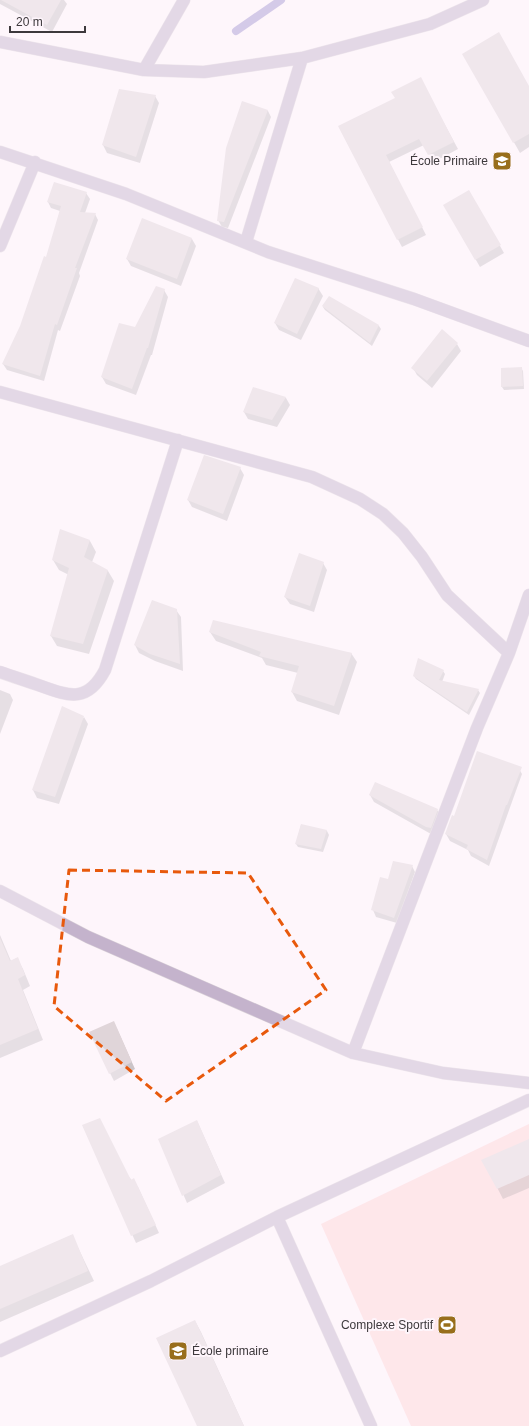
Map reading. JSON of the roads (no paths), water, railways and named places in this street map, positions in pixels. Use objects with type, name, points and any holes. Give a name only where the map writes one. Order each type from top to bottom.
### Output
[{"type":"street","points":[[144,70],[184,0]]},
{"type":"street","points":[[0,42],[144,70],[204,72],[302,58],[430,24],[483,0]]},
{"type":"street","points":[[246,242],[302,58]]},
{"type":"street","points":[[0,152],[35,162],[126,194],[268,252],[414,299],[529,341]]},
{"type":"street","points":[[0,246],[35,162]]},
{"type":"street","points":[[0,392],[312,478],[360,499],[383,514],[403,533],[422,557],[447,595],[509,653]]},
{"type":"street","points":[[0,672],[64,695],[77,695],[88,691],[98,683],[105,670],[178,440]]},
{"type":"street","points":[[353,1053],[477,728],[509,653],[529,596]]},
{"type":"street","points":[[0,891],[88,937],[353,1053],[443,1073],[529,1083]]},
{"type":"street","points":[[0,1351],[152,1282],[277,1217],[529,1100]]},
{"type":"street","points":[[277,1217],[371,1426]]},
{"type":"waterway","points":[[236,31],[281,0]]},
{"type":"place","name":"École Primaire","points":[[502,161]]},
{"type":"place","name":"Complexe Sportif","points":[[447,1325]]},
{"type":"place","name":"École primaire","points":[[178,1351]]}]
